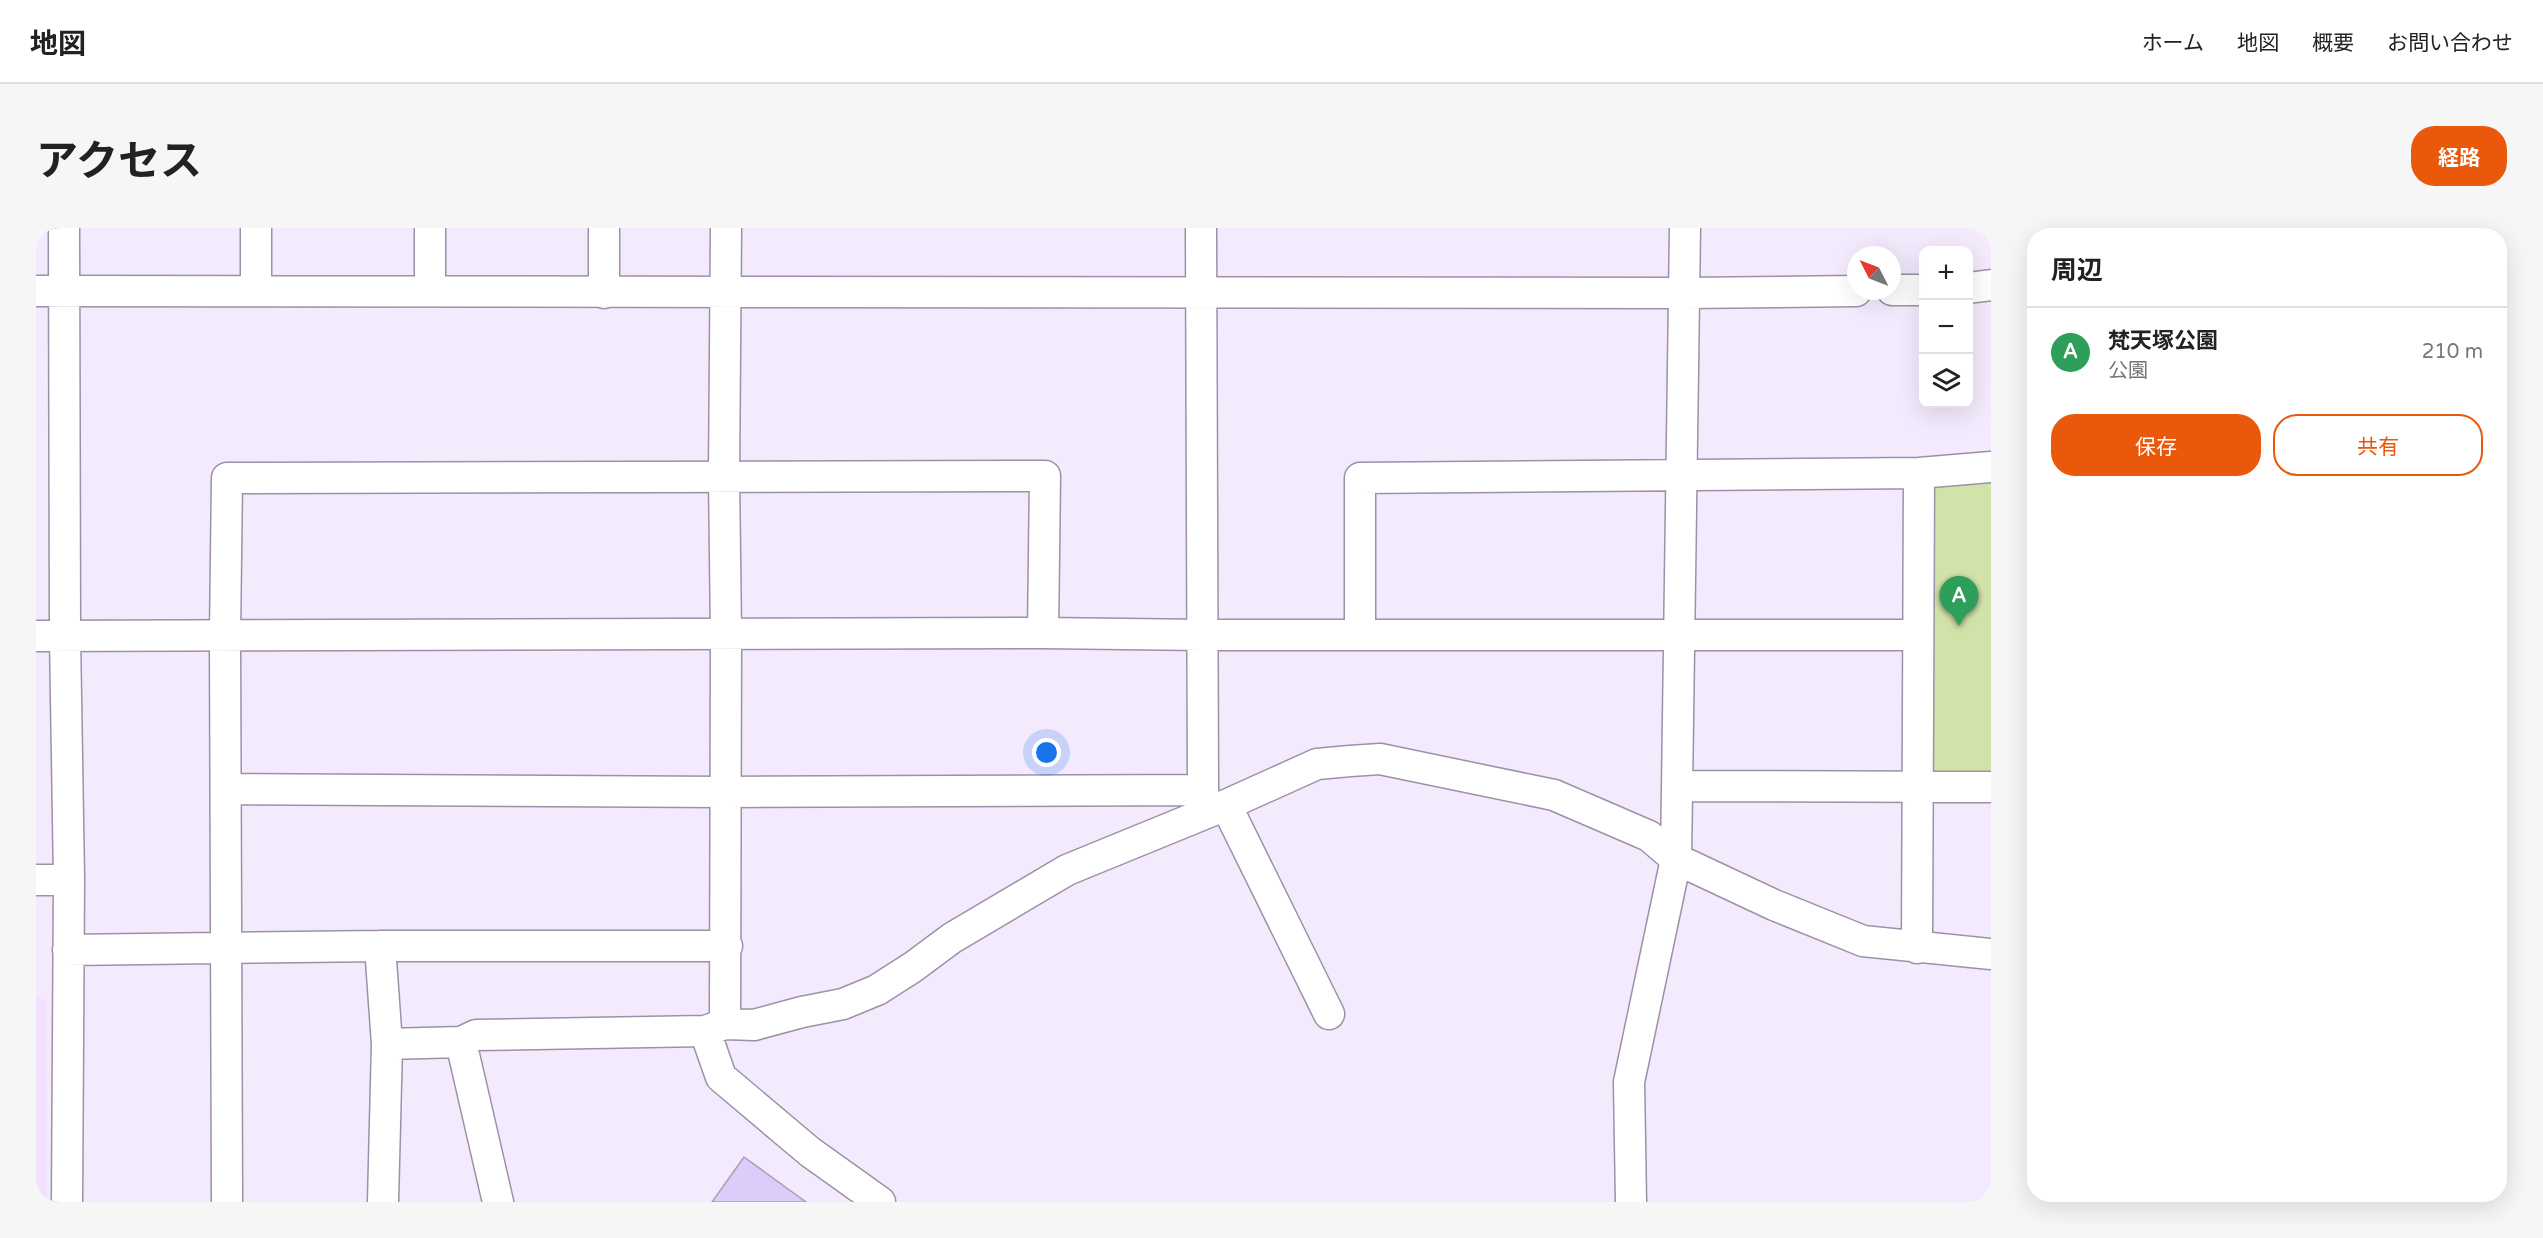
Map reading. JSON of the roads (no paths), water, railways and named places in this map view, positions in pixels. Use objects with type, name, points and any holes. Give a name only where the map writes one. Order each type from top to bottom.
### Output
[{"type":"street","points":[[64,228],[50,291],[50,636],[69,880],[67,1202]]},
{"type":"street","points":[[255,291],[256,228]]},
{"type":"street","points":[[430,228],[430,291]]},
{"type":"street","points":[[604,228],[604,293]]},
{"type":"street","points":[[726,228],[724,792],[727,946],[715,1028],[721,1077],[810,1152],[880,1202]]},
{"type":"street","points":[[1201,228],[1203,635],[1211,802],[1329,1014]]},
{"type":"street","points":[[1631,1202],[1629,1082],[1676,859],[1685,228]]},
{"type":"street","points":[[1973,287],[1991,285]]},
{"type":"street","points":[[1901,290],[1919,290]]},
{"type":"street","points":[[50,291],[604,293],[1847,291]]},
{"type":"street","points":[[1360,635],[1360,478],[1919,473],[1991,467]]},
{"type":"street","points":[[1917,948],[1919,473]]},
{"type":"street","points":[[227,1202],[225,636],[227,478],[1045,476],[1043,633]]},
{"type":"street","points":[[50,636],[1043,633],[1917,635]]},
{"type":"street","points":[[387,1044],[461,1042],[476,1035],[754,1026],[802,1012],[843,1004],[877,990],[914,967],[952,938],[1066,870],[1211,802],[1317,764],[1380,759],[1554,795],[1649,836],[1676,859],[1774,905],[1863,941],[1991,954]]},
{"type":"street","points":[[1677,786],[1991,787]]},
{"type":"street","points":[[226,789],[724,792],[1211,802]]},
{"type":"street","points":[[36,880],[69,880]]},
{"type":"street","points":[[68,950],[380,946],[727,946]]},
{"type":"street","points":[[380,946],[387,1044],[383,1202]]},
{"type":"street","points":[[461,1042],[498,1202]]},
{"type":"place","name":"梵天塚公園","points":[[1959,626]]}]
